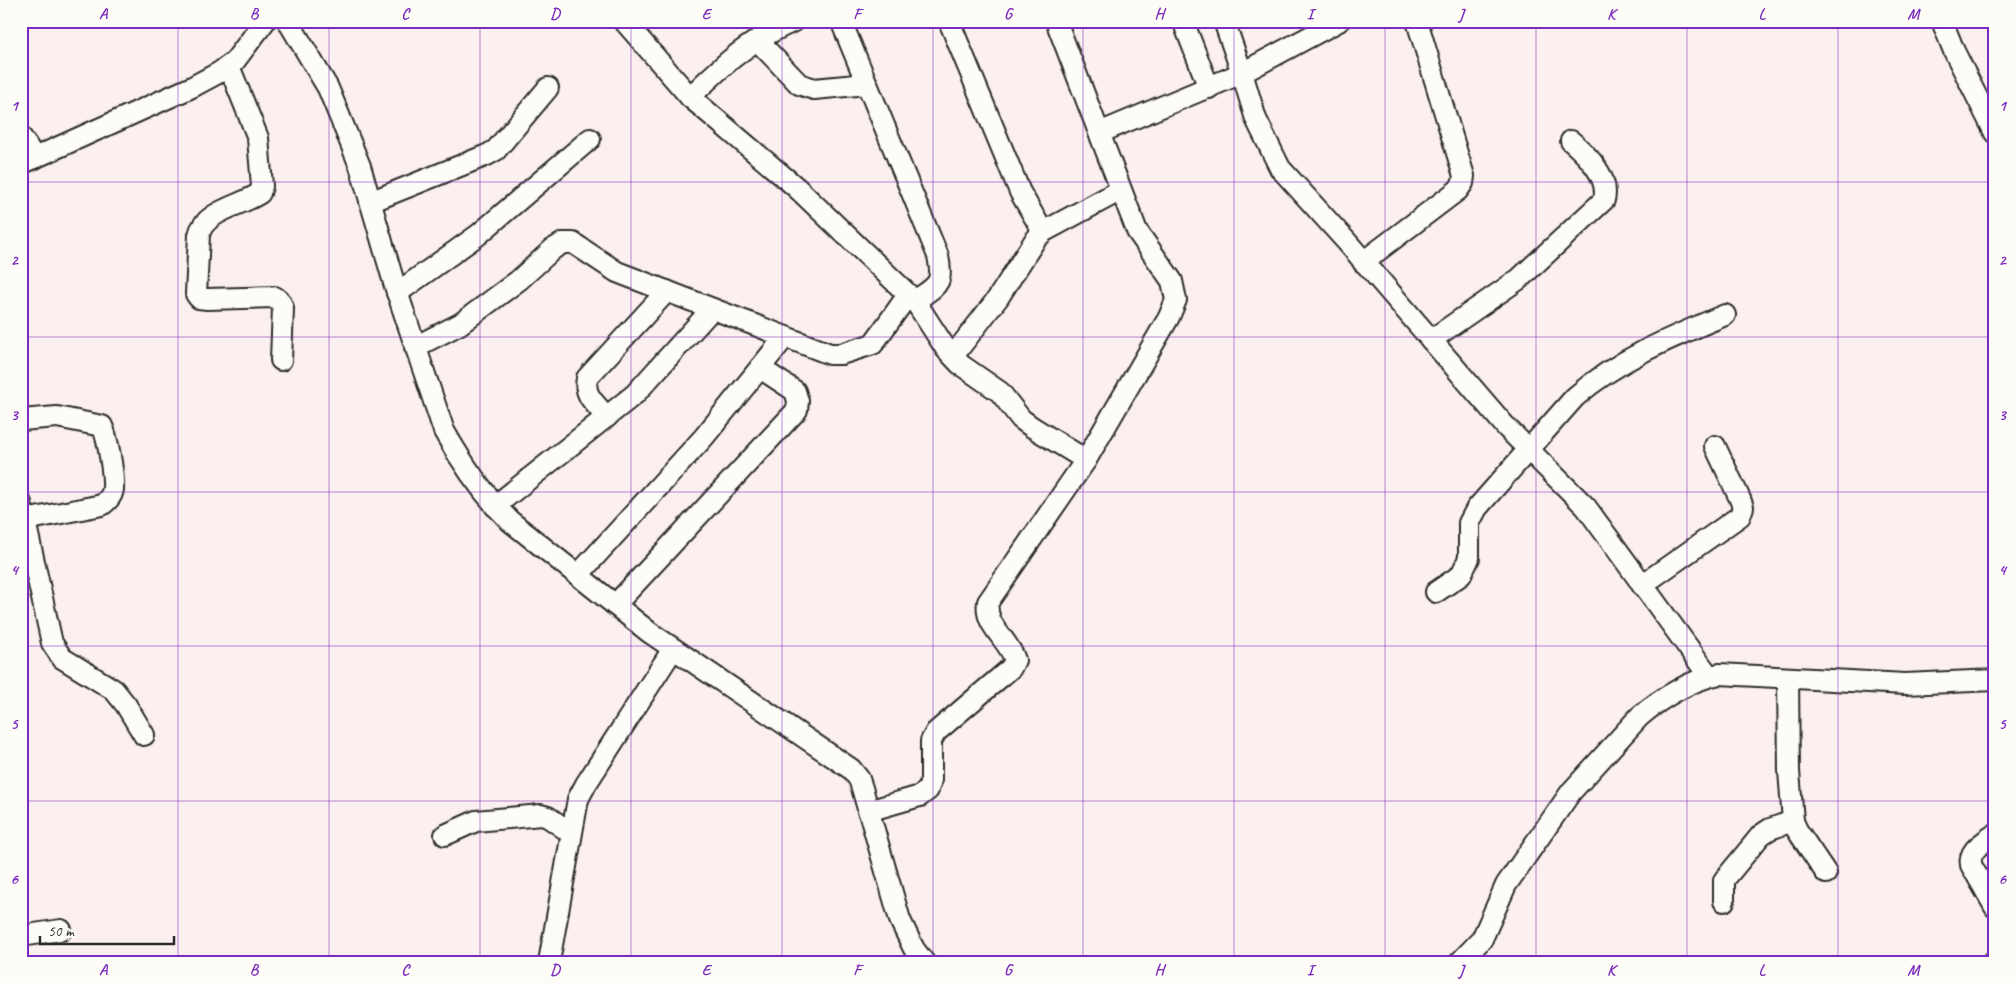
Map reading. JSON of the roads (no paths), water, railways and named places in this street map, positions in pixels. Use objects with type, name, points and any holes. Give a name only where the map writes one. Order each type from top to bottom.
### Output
[{"type":"street","points":[[21,137],[28,161],[192,87],[229,66],[247,46],[265,21]]},
{"type":"street","points":[[288,21],[328,88],[360,166],[397,293],[444,431],[495,506],[510,522],[673,649],[851,769],[858,779],[900,920],[914,949],[924,962]]},
{"type":"street","points":[[624,21],[690,97],[797,188],[912,298],[946,349],[961,365],[1000,392],[1026,423],[1086,460]]},
{"type":"street","points":[[690,97],[761,31],[794,21]]},
{"type":"street","points":[[415,347],[452,330],[563,243],[573,243],[612,269],[830,354],[841,354],[866,348],[873,344],[912,298],[937,285],[941,272],[938,256],[841,21]]},
{"type":"street","points":[[949,21],[1020,192],[1043,232]]},
{"type":"street","points":[[868,811],[920,796],[928,790],[932,780],[931,740],[936,732],[1011,668],[1014,660],[1012,650],[990,622],[986,612],[988,602],[1086,460],[1169,317],[1176,300],[1172,281],[1137,231],[1056,21]]},
{"type":"street","points":[[1183,21],[1208,88]]},
{"type":"street","points":[[1224,21],[1256,119],[1280,168],[1507,428],[1586,506],[1709,676]]},
{"type":"street","points":[[1099,133],[1242,73],[1339,21]]},
{"type":"street","points":[[1363,262],[1458,190],[1463,183],[1464,176],[1417,21]]},
{"type":"street","points":[[1942,21],[1954,51],[1995,133]]},
{"type":"street","points":[[761,31],[799,84],[806,88],[814,89],[867,84]]},
{"type":"street","points":[[229,66],[258,138],[262,186],[260,193],[251,199],[208,218],[201,226],[196,294],[199,298],[207,299],[275,297],[280,301],[283,308],[281,360]]},
{"type":"street","points":[[370,202],[488,155],[496,150],[548,88]]},
{"type":"street","points":[[397,293],[478,235],[590,139]]},
{"type":"street","points":[[1431,340],[1519,279],[1604,200],[1606,192],[1592,161],[1571,141]]},
{"type":"street","points":[[953,356],[998,298],[1035,240],[1043,232],[1121,190]]},
{"type":"street","points":[[607,417],[587,394],[585,386],[587,378],[667,291]]},
{"type":"street","points":[[495,506],[635,394],[712,309]]},
{"type":"street","points":[[1436,592],[1461,575],[1469,558],[1470,523],[1477,508],[1528,449],[1588,386],[1654,345],[1725,315]]},
{"type":"street","points":[[578,575],[704,437],[785,337]]},
{"type":"street","points":[[615,605],[797,410],[798,401],[795,391],[760,368]]},
{"type":"street","points":[[21,420],[58,417],[102,426],[108,439],[113,490],[110,499],[102,505],[24,522],[52,643],[62,658],[114,690],[144,734]]},
{"type":"street","points":[[1642,585],[1740,516],[1743,507],[1715,446]]},
{"type":"street","points":[[545,960],[578,799],[673,649]]},
{"type":"street","points":[[1460,962],[1482,939],[1506,885],[1582,780],[1639,717],[1651,707],[1698,680],[1719,674],[1905,684],[1995,680]]},
{"type":"street","points":[[1788,679],[1789,771],[1793,821],[1826,873]]},
{"type":"street","points":[[445,835],[476,821],[541,815],[548,817],[571,833]]},
{"type":"street","points":[[1724,901],[1724,880],[1756,841],[1770,829],[1793,821]]},
{"type":"street","points":[[1995,834],[1973,851],[1970,858],[1971,866],[1995,907]]},
{"type":"street","points":[[21,936],[61,930]]}]
